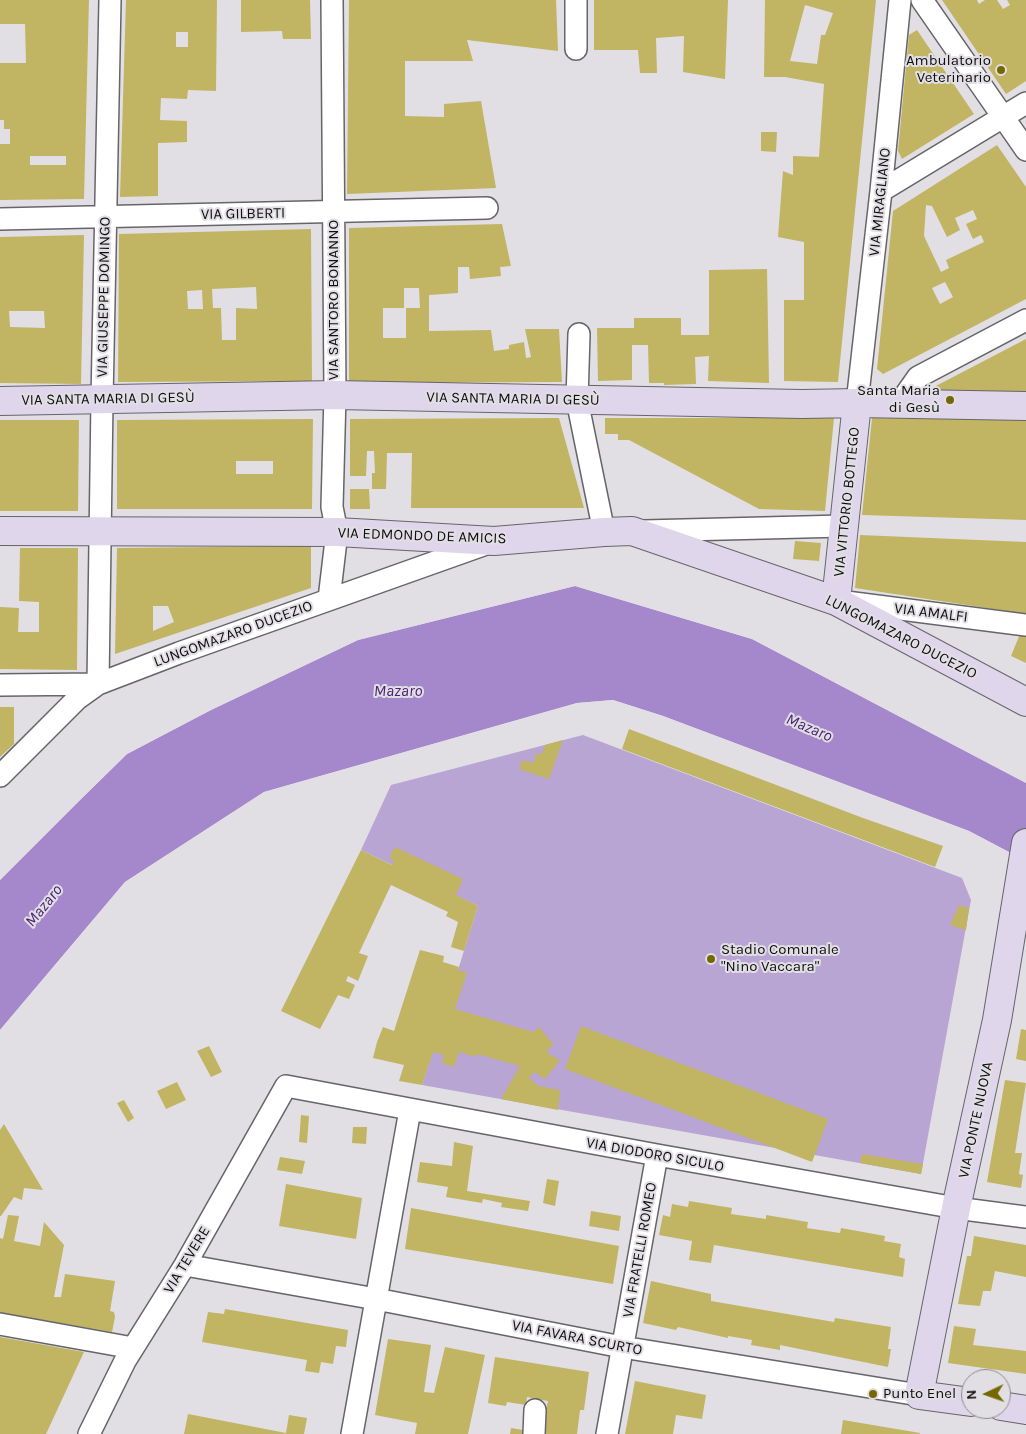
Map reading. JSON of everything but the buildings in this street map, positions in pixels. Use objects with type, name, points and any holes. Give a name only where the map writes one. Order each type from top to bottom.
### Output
[{"type":"street","name":"VIA GIUSEPPE DOMINGO","points":[[98,684],[110,0]]},
{"type":"street","name":"VIA SANTORO BONANNO","points":[[329,599],[337,532],[332,507],[335,395],[332,0]]},
{"type":"street","points":[[576,0],[576,48]]},
{"type":"street","name":"VIA MIRAGLIANO","points":[[858,403],[882,191],[900,0]]},
{"type":"street","points":[[922,0],[1026,150]]},
{"type":"street","points":[[882,191],[1026,103]]},
{"type":"street","name":"VIA GILBERTI","points":[[0,219],[487,208]]},
{"type":"street","points":[[899,404],[918,377],[1026,320]]},
{"type":"street","points":[[579,334],[577,400],[604,532]]},
{"type":"street","name":"VIA SANTA MARIA DI GESÙ","points":[[0,401],[335,395],[792,404],[858,403],[1026,406]]},
{"type":"street","name":"VIA VITTORIO BOTTEGO","points":[[836,601],[858,403]]},
{"type":"street","name":"VIA EDMONDO DE AMICIS","points":[[0,531],[337,532],[494,541],[604,532],[843,526]]},
{"type":"street","name":"LUNGOMAZARO DUCEZIO","points":[[632,531],[836,601],[1026,702]]},
{"type":"street","name":"LUNGOMAZARO DUCEZIO","points":[[0,776],[78,699],[98,684],[179,653],[494,541]]},
{"type":"street","name":"VIA AMALFI","points":[[836,601],[1026,625]]},
{"type":"street","points":[[0,685],[98,684]]},
{"type":"street","name":"VIA PONTE NUOVA","points":[[919,1396],[956,1208],[997,1020],[1026,843]]},
{"type":"street","name":"VIA DIODORO SICULO","points":[[286,1086],[657,1156],[956,1208],[1026,1217]]},
{"type":"street","name":"VIA TEVERE","points":[[89,1434],[133,1348],[184,1265],[286,1086]]},
{"type":"street","points":[[352,1434],[410,1110]]},
{"type":"street","name":"VIA FRATELLI ROMEO","points":[[607,1434],[657,1156]]},
{"type":"street","name":"VIA FAVARA SCURTO","points":[[184,1265],[376,1299],[622,1347],[919,1396],[961,1401]]},
{"type":"street","points":[[0,1324],[133,1348]]},
{"type":"street","points":[[1011,1408],[1026,1410]]},
{"type":"street","points":[[534,1434],[535,1410]]},
{"type":"shaded area","name":"Stadio Comunale \"Nino Vaccara\"","points":[[583,735],[962,878],[971,900],[921,1174],[422,1085],[478,906],[361,850],[391,785]]},
{"type":"water","name":"Mazaro","points":[[575,586],[752,639],[1026,783],[1026,861],[969,831],[663,716],[613,700],[577,703],[264,792],[125,882],[0,1030],[0,880],[127,754],[211,710],[358,640]]},
{"type":"pier","points":[[575,584],[753,636],[996,763],[1026,780],[1026,783],[752,639],[575,586],[358,640],[211,710],[127,754],[0,880],[0,877],[16,859],[126,752],[210,708],[358,638]]},
{"type":"pier","points":[[613,700],[663,716],[969,831],[1026,861],[1025,863],[968,833],[662,718],[612,702],[577,705],[265,794],[127,884],[0,1032],[125,882],[264,792],[577,703]]},
{"type":"place","name":"Ambulatorio Veterinario","points":[[1001,70]]},
{"type":"place","name":"Santa Maria di Gesù","points":[[950,400]]},
{"type":"place","name":"Stadio Comunale \"Nino Vaccara\"","points":[[711,959]]},
{"type":"place","name":"Punto Enel","points":[[873,1394]]}]
